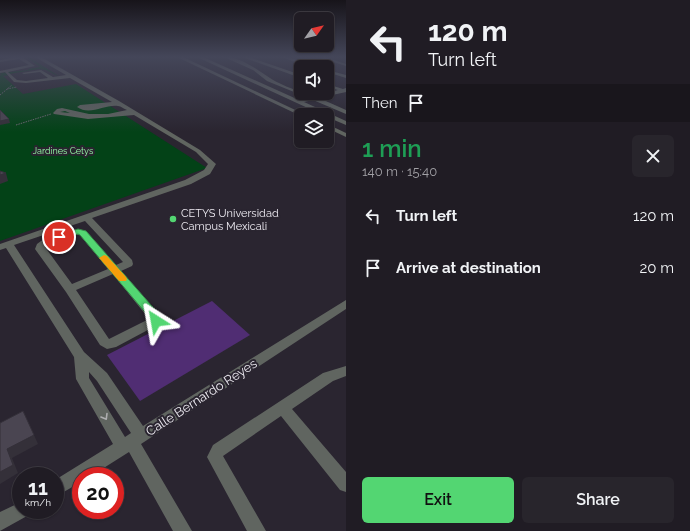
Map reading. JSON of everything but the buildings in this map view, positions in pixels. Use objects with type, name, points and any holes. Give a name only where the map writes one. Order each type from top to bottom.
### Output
[{"type":"street","points":[[20,82],[34,82]]},
{"type":"street","points":[[79,82],[119,103],[204,155],[212,164],[211,168],[202,176],[86,217],[56,233],[40,246],[40,249],[70,289],[104,342],[107,344],[112,344],[153,323],[156,321],[156,318],[81,232],[56,233],[4,245],[80,356],[96,369],[107,384],[132,441],[183,531]]},
{"type":"street","points":[[233,82],[294,111]]},
{"type":"street","points":[[253,82],[346,123]]},
{"type":"street","points":[[273,82],[294,90]]},
{"type":"street","points":[[334,87],[345,91]]},
{"type":"street","points":[[334,94],[345,91]]},
{"type":"street","points":[[282,105],[304,100]]},
{"type":"street","points":[[321,100],[346,112]]},
{"type":"street","points":[[323,100],[346,107]]},
{"type":"street","points":[[119,103],[91,109],[80,108],[83,106],[119,103]]},
{"type":"street","points":[[56,113],[59,110],[64,109],[79,115],[95,116],[133,112]]},
{"type":"street","points":[[334,129],[346,135]]},
{"type":"street","points":[[70,289],[128,264],[127,260],[86,217]]},
{"type":"street","name":"Calle Bernardo Reyes","points":[[64,483],[346,304]]},
{"type":"street","points":[[80,356],[83,379],[90,393],[132,441]]},
{"type":"street","points":[[257,531],[215,457],[218,450],[328,377],[346,371]]},
{"type":"street","points":[[90,393],[107,384]]},
{"type":"street","points":[[282,407],[342,480],[346,491]]},
{"type":"street","points":[[0,522],[12,515]]},
{"type":"path","points":[[0,95],[13,84]]},
{"type":"path","points":[[16,124],[56,113]]},
{"type":"green space","name":"Jardines Cetys","points":[[0,82],[9,82],[23,94],[76,84],[207,168],[0,241]]},
{"type":"shaded area","points":[[212,301],[250,335],[140,401],[107,355]]},
{"type":"slow traffic","points":[[104,258],[122,279]]},
{"type":"place","name":"CETYS Universidad Campus Mexicali","points":[[173,219]]},
{"type":"route","points":[[59,237],[75,232],[83,233],[156,318],[156,321]]}]
